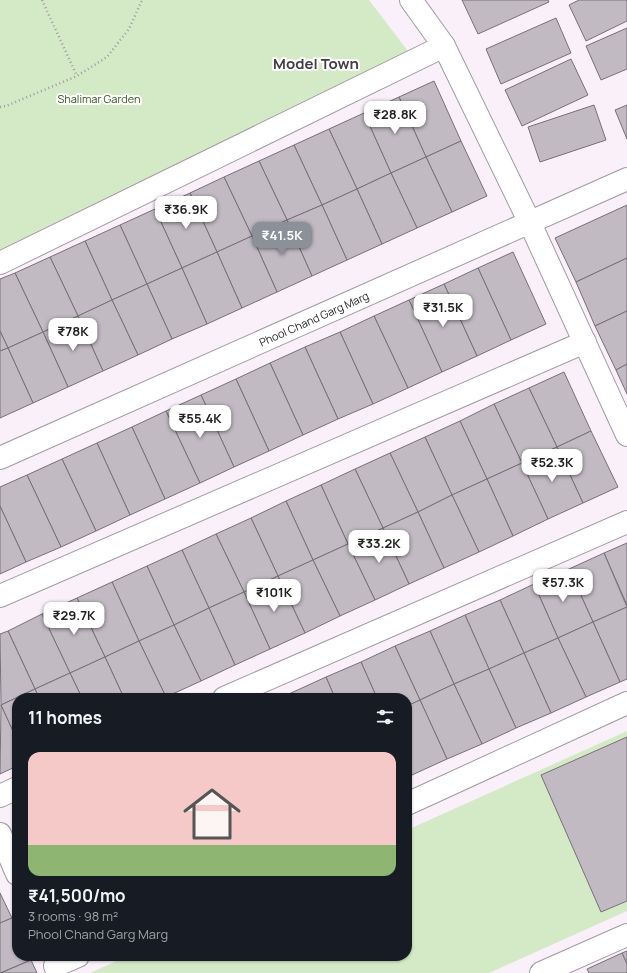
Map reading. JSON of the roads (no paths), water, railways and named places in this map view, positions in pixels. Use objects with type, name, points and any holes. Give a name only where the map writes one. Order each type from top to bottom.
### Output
[{"type":"street","points":[[411,0],[444,46],[530,223],[627,434]]},
{"type":"street","points":[[0,263],[444,46]]},
{"type":"street","name":"Phool Chand Garg Marg","points":[[0,458],[627,179]]},
{"type":"street","points":[[0,596],[585,342]]},
{"type":"street","points":[[235,693],[627,522]]},
{"type":"street","points":[[412,802],[627,703]]},
{"type":"street","points":[[0,796],[12,790]]},
{"type":"street","points":[[0,834],[12,862]]},
{"type":"street","points":[[541,973],[627,935]]},
{"type":"street","points":[[55,965],[65,961]]},
{"type":"district","name":"Model Town","points":[[316,64]]},
{"type":"park label","name":"Shalimar Garden","points":[[99,99]]}]
